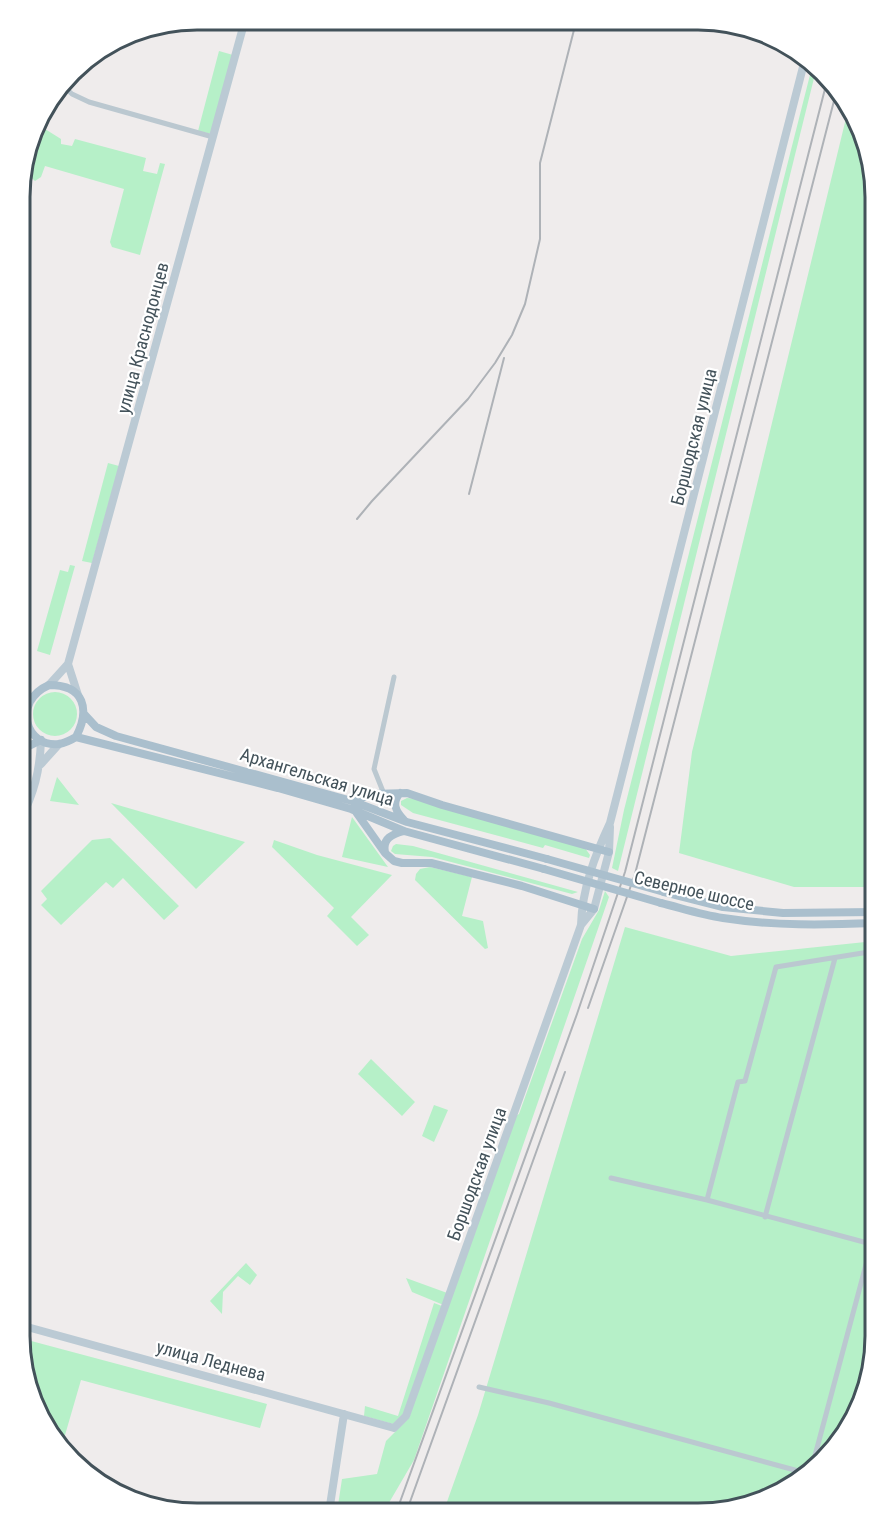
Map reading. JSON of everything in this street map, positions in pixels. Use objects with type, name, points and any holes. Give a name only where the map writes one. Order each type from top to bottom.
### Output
[{"type":"main road","points":[[30,745],[41,741],[59,744],[76,737],[83,723],[84,714],[83,703],[79,697],[71,689],[60,685],[50,685],[39,690],[31,698]]},
{"type":"main road","name":"Архангельская улица","points":[[84,714],[96,727],[116,736],[352,805],[406,826],[544,869]]},
{"type":"main road","points":[[30,729],[41,741]]},
{"type":"main road","name":"Архангельская улица","points":[[76,737],[352,805]]},
{"type":"main road","points":[[594,909],[522,886],[431,863],[394,861],[385,853],[352,805],[373,794],[418,796],[442,805],[609,852]]},
{"type":"main road","points":[[385,853],[384,846],[387,839],[406,826],[396,810],[396,801],[400,794]]},
{"type":"main road","name":"Архангельская улица","points":[[406,826],[547,859]]},
{"type":"main road","name":"Северное шоссе","points":[[547,859],[723,907],[783,913],[865,912]]},
{"type":"main road","name":"Северное шоссе","points":[[544,869],[721,918],[768,924],[865,923]]},
{"type":"street","name":"улица Краснодонцев","points":[[50,685],[68,664],[242,30]]},
{"type":"street","name":"Боршодская улица","points":[[394,1428],[406,1416],[581,925],[582,905],[597,849],[610,823],[803,67]]},
{"type":"street","points":[[68,91],[89,102],[213,137]]},
{"type":"street","points":[[68,664],[79,697]]},
{"type":"street","points":[[384,794],[374,769],[394,677]]},
{"type":"street","points":[[30,799],[40,765],[41,741]]},
{"type":"street","points":[[40,765],[59,744]]},
{"type":"street","name":"Боршодская улица","points":[[581,925],[594,909],[609,852],[610,823]]},
{"type":"street","points":[[707,1200],[738,1082],[745,1082],[777,967],[865,953]]},
{"type":"street","points":[[765,1217],[835,958]]},
{"type":"street","points":[[611,1178],[707,1200],[865,1242]]},
{"type":"street","points":[[816,1454],[865,1273]]},
{"type":"street","name":"улица Леднева","points":[[30,1328],[394,1428]]},
{"type":"street","points":[[479,1387],[549,1403],[797,1471]]},
{"type":"street","points":[[330,1503],[344,1414]]},
{"type":"green space","points":[[219,51],[233,55],[212,134],[198,131]]},
{"type":"green space","points":[[810,74],[814,77],[618,871],[612,868],[624,810]]},
{"type":"green space","points":[[846,119],[862,164],[865,186],[865,887],[794,887],[679,853],[692,752]]},
{"type":"green space","points":[[45,129],[61,139],[61,144],[72,146],[75,139],[146,158],[143,171],[157,174],[160,163],[165,164],[140,255],[112,247],[110,242],[124,189],[45,166],[41,177],[35,181],[31,175]]},
{"type":"green space","points":[[108,463],[119,466],[92,563],[82,561]]},
{"type":"green space","points":[[70,565],[75,566],[50,655],[37,651],[60,570],[68,572]]},
{"type":"green space","points":[[55,692],[70,699],[77,714],[70,729],[55,736],[40,729],[33,714],[40,699]]},
{"type":"green space","points":[[57,777],[79,805],[50,801]]},
{"type":"green space","points":[[407,798],[418,799],[585,848],[590,855],[589,858],[545,845],[543,848],[413,813],[401,805],[401,801]]},
{"type":"green space","points":[[111,803],[245,842],[196,889]]},
{"type":"green space","points":[[352,817],[388,867],[342,857]]},
{"type":"green space","points":[[110,838],[179,906],[164,920],[123,878],[113,888],[106,882],[61,925],[41,905],[47,899],[41,891],[92,840]]},
{"type":"green space","points":[[274,840],[317,855],[392,875],[351,917],[369,935],[357,946],[327,916],[334,908],[272,847]]},
{"type":"green space","points":[[396,844],[413,846],[578,892],[572,894],[432,857],[395,854],[391,851]]},
{"type":"green space","points":[[430,867],[472,877],[462,916],[483,921],[488,948],[485,949],[415,880],[420,869]]},
{"type":"green space","points":[[605,891],[609,897],[414,1460],[389,1503],[338,1503],[342,1479],[377,1474],[386,1441],[409,1418],[446,1306],[412,1292],[406,1278],[450,1294],[514,1117],[519,1114],[582,939],[599,910]]},
{"type":"green space","points":[[625,927],[731,956],[865,942],[865,1347],[862,1369],[852,1400],[843,1420],[830,1438],[816,1454],[782,1481],[752,1494],[720,1502],[447,1503],[478,1415]]},
{"type":"green space","points":[[371,1059],[415,1102],[402,1116],[358,1074]]},
{"type":"green space","points":[[434,1105],[448,1110],[434,1142],[422,1136]]},
{"type":"green space","points":[[246,1263],[257,1275],[250,1285],[238,1276],[223,1292],[222,1314],[210,1301]]},
{"type":"green space","points":[[434,1303],[442,1306],[403,1414],[393,1424],[364,1416],[365,1406],[398,1416]]},
{"type":"green space","points":[[30,1341],[267,1404],[260,1428],[81,1380],[64,1437],[52,1420],[39,1390],[33,1369]]},
{"type":"railway","points":[[357,519],[468,399],[495,363],[512,335],[525,304],[540,239],[540,163],[574,30]]},
{"type":"railway","points":[[400,1503],[577,1014],[625,872],[825,89]]},
{"type":"railway","points":[[588,1008],[635,874],[834,101]]},
{"type":"railway","points":[[469,494],[504,358]]},
{"type":"railway","points":[[410,1503],[565,1072]]}]
